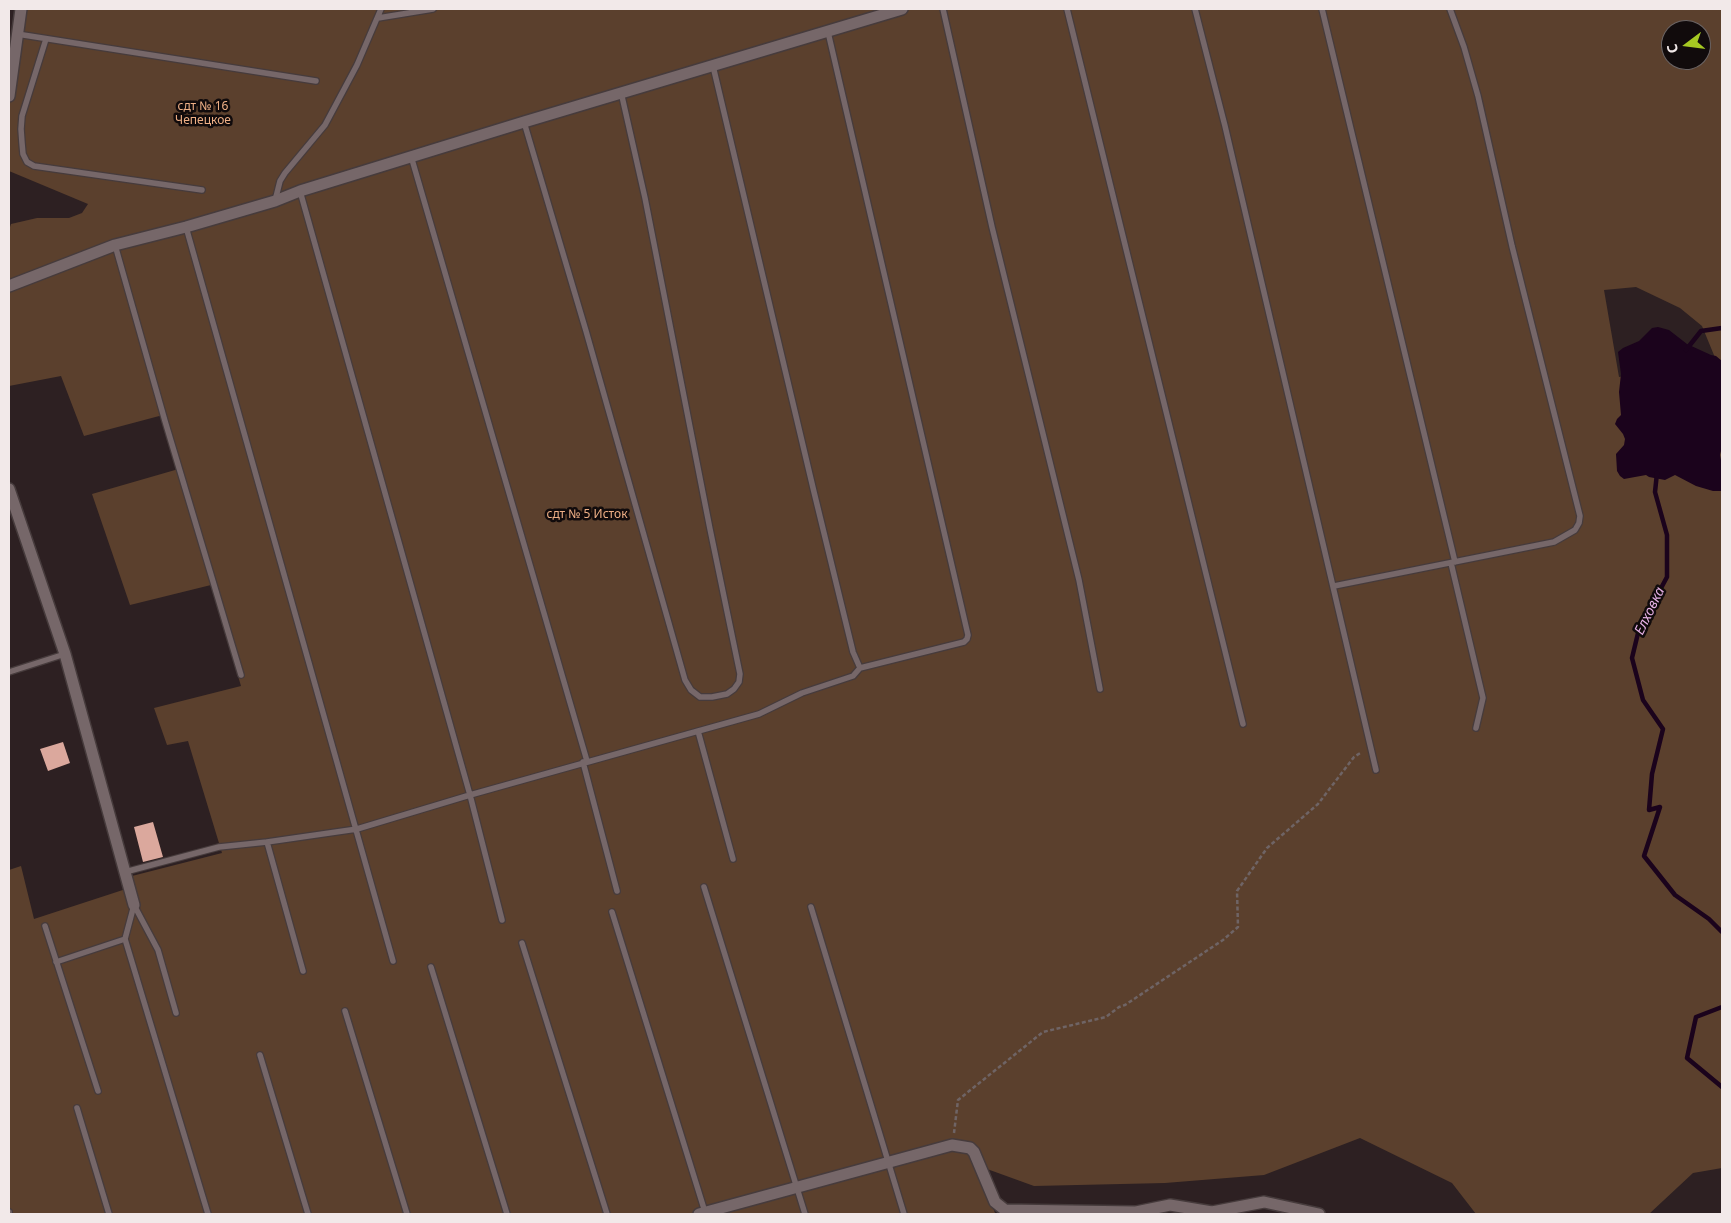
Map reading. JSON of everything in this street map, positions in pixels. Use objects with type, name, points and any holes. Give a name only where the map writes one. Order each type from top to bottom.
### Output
[{"type":"street","points":[[9,96],[21,9]]},
{"type":"street","points":[[9,286],[115,245],[275,201],[411,156],[620,92],[714,66],[902,9]]},
{"type":"street","points":[[9,489],[64,654],[134,904]]},
{"type":"street","points":[[704,1214],[952,1145],[970,1148],[974,1152],[995,1202],[1005,1210],[1136,1212],[1170,1205],[1212,1212],[1264,1202],[1309,1213]]},
{"type":"lane","points":[[275,201],[280,181],[285,172],[325,125],[357,65],[382,9]]},
{"type":"lane","points":[[378,18],[433,9]]},
{"type":"lane","points":[[943,9],[994,236],[1079,580],[1100,689]]},
{"type":"lane","points":[[1067,9],[1243,724]]},
{"type":"lane","points":[[1195,9],[1225,126],[1376,770]]},
{"type":"lane","points":[[1322,9],[1453,563],[1483,698],[1476,728]]},
{"type":"lane","points":[[1334,586],[1554,542],[1574,530],[1579,524],[1580,516],[1512,246],[1478,96],[1462,39],[1450,9]]},
{"type":"lane","points":[[125,872],[219,846],[267,842],[357,830],[470,794],[759,714],[802,693],[853,676],[860,668],[964,642],[968,635],[828,32]]},
{"type":"lane","points":[[17,34],[316,81]]},
{"type":"lane","points":[[46,39],[22,116],[23,154],[27,162],[34,166],[202,190]]},
{"type":"lane","points":[[714,66],[814,492],[853,652],[860,668]]},
{"type":"lane","points":[[524,122],[586,331],[685,680],[691,690],[700,696],[712,697],[727,694],[739,682],[739,666],[645,198],[620,92]]},
{"type":"lane","points":[[411,156],[585,762],[617,891]]},
{"type":"lane","points":[[300,192],[470,794],[502,920]]},
{"type":"lane","points":[[186,227],[393,961]]},
{"type":"lane","points":[[115,245],[241,674]]},
{"type":"lane","points":[[9,672],[64,654]]},
{"type":"lane","points":[[698,731],[733,859]]},
{"type":"lane","points":[[267,842],[302,971]]},
{"type":"lane","points":[[704,888],[805,1214]]},
{"type":"lane","points":[[134,904],[125,939],[208,1214]]},
{"type":"lane","points":[[134,904],[158,950],[176,1013]]},
{"type":"lane","points":[[811,907],[904,1214]]},
{"type":"lane","points":[[612,912],[704,1214]]},
{"type":"lane","points":[[45,926],[98,1091]]},
{"type":"lane","points":[[56,962],[125,939]]},
{"type":"lane","points":[[522,943],[607,1214]]},
{"type":"lane","points":[[431,967],[507,1214]]},
{"type":"lane","points":[[345,1011],[407,1214]]},
{"type":"lane","points":[[260,1055],[308,1214]]},
{"type":"lane","points":[[77,1108],[109,1214]]},
{"type":"path","points":[[952,1145],[958,1100],[1036,1037],[1043,1032],[1106,1018],[1119,1007],[1125,1005],[1223,940],[1238,927],[1237,891],[1266,848],[1318,804],[1354,758],[1370,747]]},
{"type":"green space","points":[[21,9],[1722,9],[1722,1168],[1693,1173],[1649,1214],[1476,1214],[1452,1183],[1360,1138],[1264,1175],[1165,1183],[1034,1186],[976,1165],[997,1214],[9,1214],[9,870],[21,866],[34,919],[132,887],[132,876],[222,853],[188,741],[167,745],[154,708],[241,686],[211,585],[130,605],[92,494],[182,468],[163,415],[84,436],[61,376],[9,386],[9,230],[11,224],[37,218],[69,218],[82,213],[88,204],[9,171],[9,79]],"holes":[[[1636,287],[1680,308],[1702,326],[1716,360],[1619,377],[1604,290]]]},
{"type":"shaded area","points":[[1658,327],[1669,330],[1687,344],[1716,356],[1722,361],[1722,447],[1720,455],[1722,491],[1713,491],[1696,486],[1675,475],[1665,480],[1646,475],[1624,479],[1617,471],[1616,454],[1624,445],[1625,439],[1615,424],[1621,415],[1619,392],[1621,374],[1618,352],[1639,341],[1652,328]]},
{"type":"building","points":[[63,742],[70,763],[48,771],[40,749]]},
{"type":"building","points":[[153,822],[163,857],[143,862],[134,827]]},
{"type":"waterway","name":"Елховка","points":[[1686,350],[1701,331],[1722,328]]},
{"type":"waterway","name":"Елховка","points":[[1657,473],[1655,492],[1667,535],[1667,577],[1639,629],[1632,658],[1643,700],[1663,729],[1652,774],[1649,810],[1660,807],[1644,856],[1675,895],[1709,919],[1722,932]]},
{"type":"waterway","name":"Елховка","points":[[1722,1007],[1696,1017],[1687,1058],[1722,1087]]},
{"type":"park label","name":"сдт № 16 Чепецкое","points":[[203,114]]},
{"type":"park label","name":"сдт № 5 Исток","points":[[587,515]]}]
